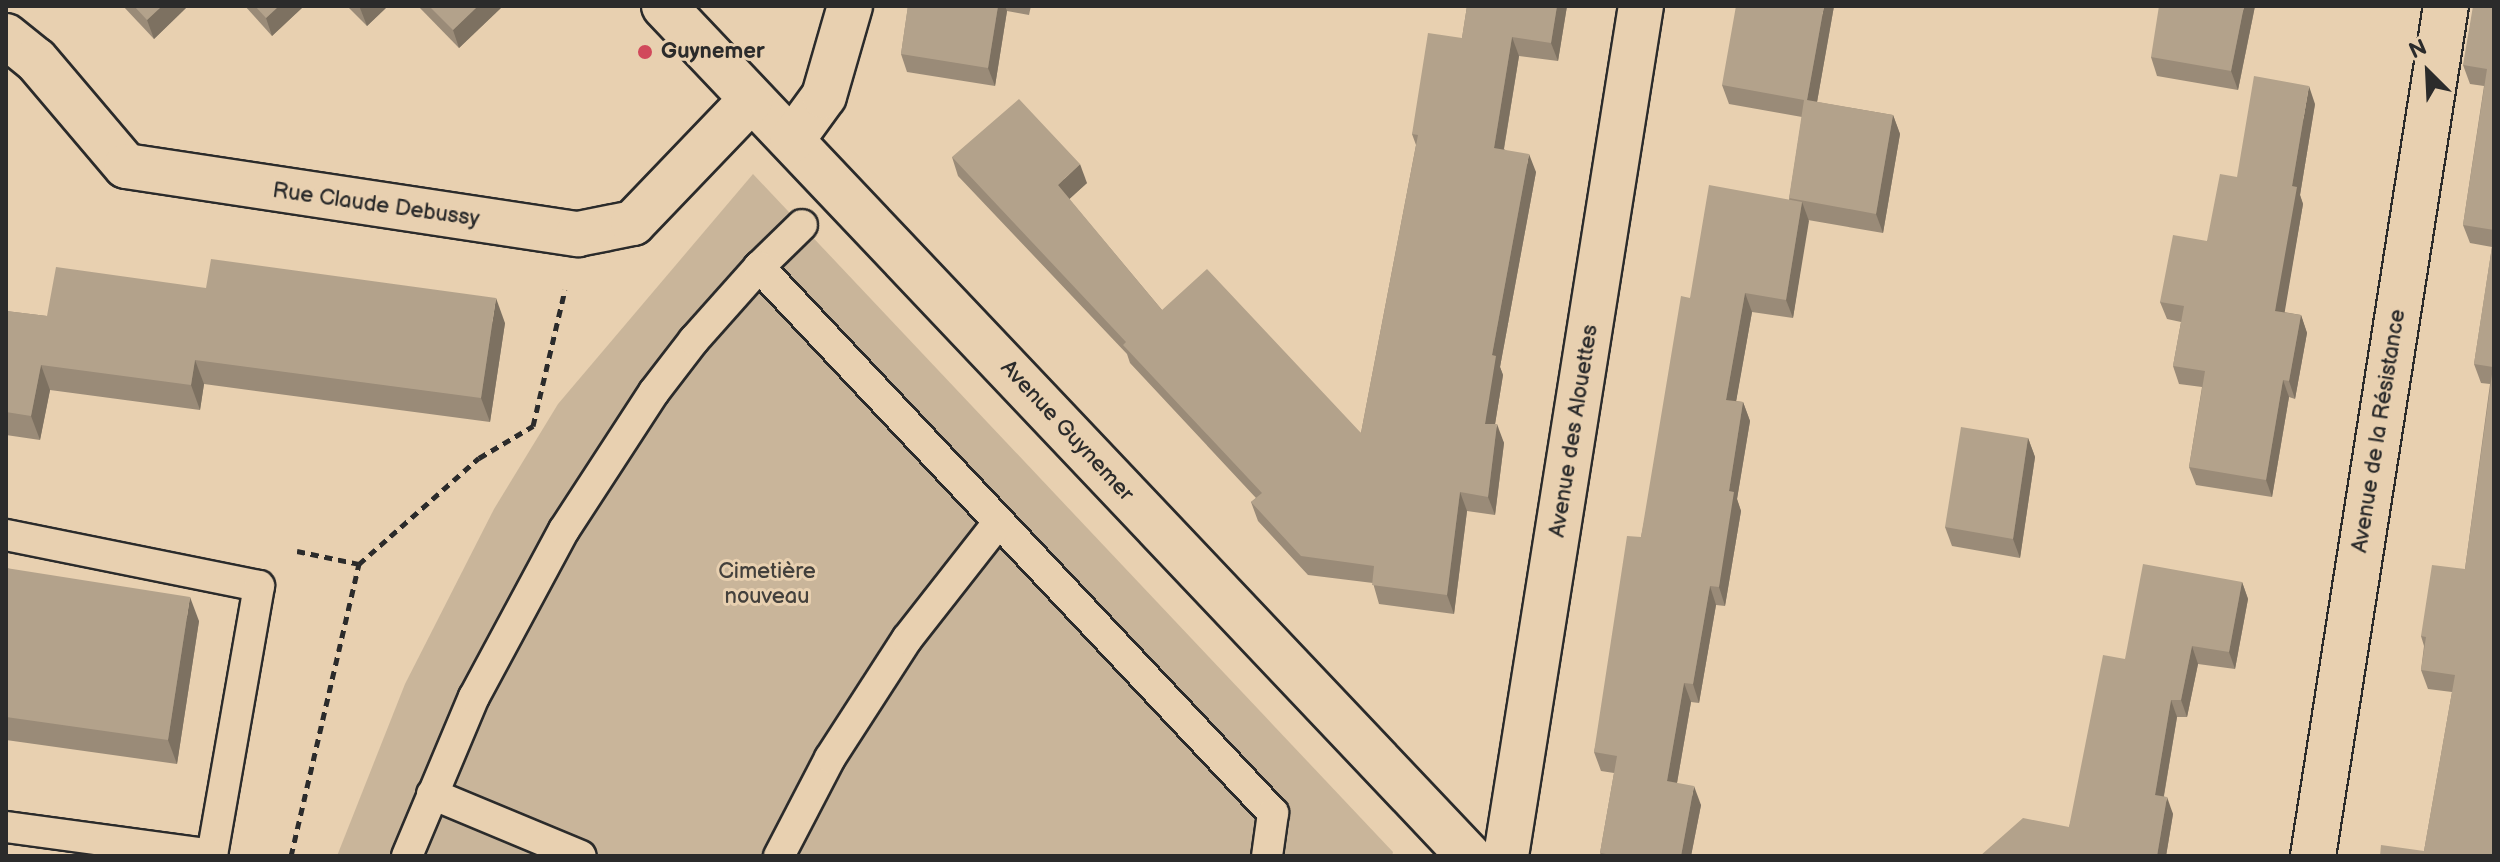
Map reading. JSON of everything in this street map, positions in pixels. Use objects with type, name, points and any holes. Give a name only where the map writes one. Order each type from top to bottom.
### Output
[{"type":"street","name":"Avenue Guynemer","points":[[664,6],[1469,856]]},
{"type":"street","points":[[792,140],[824,96],[850,6]]},
{"type":"street","name":"Avenue des Alouettes","points":[[1506,856],[1641,6]]},
{"type":"street","name":"Avenue de la Résistance","points":[[2313,856],[2446,6]]},
{"type":"street","name":"Rue Claude Debussy","points":[[6,36],[36,60],[126,166],[578,234],[633,223],[751,100]]},
{"type":"lane","points":[[407,856],[474,697],[564,530],[654,392],[694,340],[759,267],[802,225]]},
{"type":"lane","points":[[759,267],[1273,813],[1267,856]]},
{"type":"lane","points":[[779,856],[830,758],[907,639],[998,523]]},
{"type":"lane","points":[[6,535],[259,586],[212,856],[6,827]]},
{"type":"lane","points":[[432,794],[581,856]]},
{"type":"path","points":[[291,856],[359,564],[479,458],[533,426],[578,234]]},
{"type":"path","points":[[283,548],[359,564]]},
{"type":"green space","name":"Cimetière nouveau","points":[[753,174],[1393,852],[1392,856],[337,856],[405,684],[494,509],[558,404]]},
{"type":"building","points":[[134,6],[162,6],[147,20]]},
{"type":"building","points":[[255,6],[279,6],[266,18]]},
{"type":"building","points":[[429,6],[478,6],[453,30]]},
{"type":"building","points":[[908,6],[998,6],[988,68],[901,54]]},
{"type":"building","points":[[1467,6],[1557,6],[1551,43],[1512,37],[1494,148],[1529,154],[1492,355],[1496,356],[1485,424],[1497,424],[1488,497],[1460,492],[1447,595],[1372,585],[1374,566],[1301,556],[1251,502],[1262,493],[1123,345],[1126,342],[952,157],[1019,99],[1080,164],[1058,185],[1162,310],[1207,269],[1361,433],[1418,135],[1412,134],[1428,33],[1462,38]]},
{"type":"building","points":[[1736,6],[1824,6],[1807,100],[1893,115],[1876,214],[1789,198],[1804,100],[1722,85]]},
{"type":"building","points":[[2159,6],[2244,6],[2231,71],[2151,57]]},
{"type":"building","points":[[2473,6],[2494,6],[2494,230],[2463,225],[2487,69],[2463,65]]},
{"type":"building","points":[[2254,76],[2309,86],[2292,186],[2297,187],[2275,311],[2301,315],[2289,381],[2283,380],[2266,480],[2189,467],[2205,371],[2173,366],[2184,306],[2160,302],[2173,235],[2207,241],[2220,174],[2237,177]]},
{"type":"building","points":[[1709,185],[1802,202],[1786,300],[1745,293],[1726,400],[1743,402],[1729,491],[1734,492],[1719,587],[1710,586],[1693,684],[1684,683],[1667,781],[1694,786],[1681,856],[1618,856],[1600,853],[1617,756],[1594,752],[1627,536],[1641,537],[1681,296],[1690,298]]},
{"type":"building","points":[[2494,233],[2494,856],[2380,856],[2381,845],[2424,851],[2455,675],[2421,670],[2426,637],[2421,636],[2432,565],[2465,569],[2493,367],[2474,364]]},
{"type":"building","points":[[211,259],[496,298],[481,398],[195,360],[191,385],[41,365],[31,416],[6,412],[6,311],[47,316],[56,267],[206,288]]},
{"type":"building","points":[[1961,427],[2028,438],[2013,539],[1945,527]]},
{"type":"building","points":[[2143,564],[2242,582],[2229,652],[2192,646],[2181,700],[2171,700],[2155,795],[2167,797],[2157,856],[1980,856],[2023,818],[2069,827],[2103,655],[2125,659]]},
{"type":"building","points":[[6,568],[190,597],[168,740],[6,717]]},
{"type":"place","name":"Guynemer","points":[[645,52]]}]
